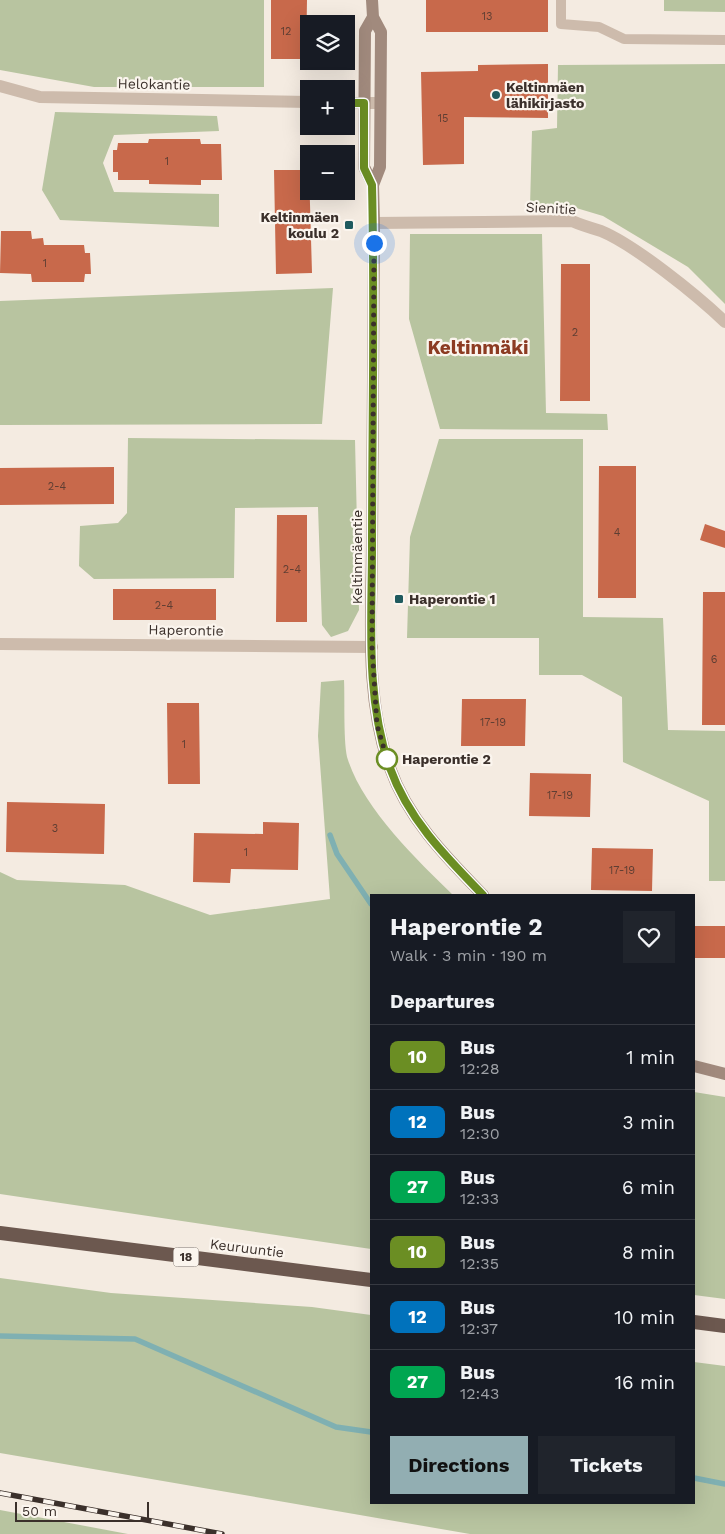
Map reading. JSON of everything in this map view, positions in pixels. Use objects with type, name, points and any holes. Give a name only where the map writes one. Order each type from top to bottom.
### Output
[{"type":"highway","name":"Keuruuntie","points":[[0,1233],[370,1280]]},
{"type":"highway","points":[[695,1322],[725,1326]]},
{"type":"main road","name":"Keltinmäentie","points":[[372,0],[373,16],[381,32],[380,167],[372,185]]},
{"type":"main road","name":"Keltinmäentie","points":[[373,16],[365,31],[364,168],[372,185],[374,223],[372,647],[377,725],[390,769],[402,796],[436,846],[482,894]]},
{"type":"main road","points":[[695,1066],[725,1074]]},
{"type":"street","name":"Helokantie","points":[[0,86],[40,97],[300,102]]},
{"type":"street","points":[[355,103],[380,103]]},
{"type":"street","name":"Sienitie","points":[[374,223],[572,222],[602,232],[638,253],[714,311],[725,322]]},
{"type":"street","name":"Haperontie","points":[[0,644],[372,647]]},
{"type":"lane","points":[[560,0],[561,24],[600,27],[624,40],[725,40]]},
{"type":"green space","points":[[0,0],[264,0],[264,87],[94,87],[0,70]]},
{"type":"green space","points":[[664,0],[725,0],[725,12],[664,11]]},
{"type":"green space","points":[[725,64],[725,304],[688,267],[603,216],[573,207],[530,207],[532,131],[557,128],[558,65]]},
{"type":"green space","points":[[55,112],[217,116],[219,131],[114,135],[103,163],[114,192],[219,194],[219,227],[60,220],[42,190]]},
{"type":"green space","points":[[410,234],[542,234],[546,413],[607,414],[608,430],[440,429],[409,319]]},
{"type":"green space","points":[[333,288],[322,424],[0,425],[0,301]]},
{"type":"green space","points":[[128,438],[355,440],[359,610],[348,631],[331,637],[322,625],[318,507],[235,508],[234,578],[94,579],[79,566],[80,526],[118,523],[127,513]]},
{"type":"green space","points":[[439,439],[583,439],[583,617],[663,618],[668,730],[725,731],[725,881],[709,881],[709,801],[623,762],[622,697],[582,675],[539,675],[539,638],[407,638],[410,537]]},
{"type":"green space","points":[[344,680],[346,753],[366,797],[408,850],[452,894],[370,894],[370,1249],[0,1194],[0,872],[17,880],[125,885],[210,915],[330,899],[318,736],[321,682]]},
{"type":"green space","points":[[695,1092],[725,1097],[725,1299],[695,1295]]},
{"type":"green space","points":[[0,1278],[111,1293],[312,1307],[370,1315],[370,1504],[695,1504],[695,1362],[725,1366],[725,1534],[470,1534],[0,1453]]},
{"type":"green space","points":[[0,1510],[128,1534],[0,1534]]},
{"type":"building","points":[[271,0],[307,0],[307,15],[300,15],[300,59],[271,59]]},
{"type":"building","points":[[426,0],[548,0],[548,32],[426,32]]},
{"type":"building","points":[[548,64],[548,118],[464,117],[464,164],[423,165],[421,72],[478,71],[478,65]]},
{"type":"building","points":[[149,139],[200,139],[201,144],[221,144],[222,180],[201,180],[201,185],[149,184],[149,180],[118,180],[118,172],[113,172],[113,150],[117,150],[118,143],[148,143]]},
{"type":"building","points":[[274,170],[300,170],[300,200],[310,200],[312,273],[276,274]]},
{"type":"building","points":[[1,231],[31,231],[32,239],[43,238],[44,245],[84,245],[85,253],[90,253],[91,274],[85,274],[84,282],[32,282],[31,274],[0,273]]},
{"type":"building","points":[[561,264],[590,264],[590,401],[560,401]]},
{"type":"building","points":[[599,466],[636,466],[636,598],[598,598]]},
{"type":"building","points":[[114,467],[114,504],[0,505],[0,468]]},
{"type":"building","points":[[277,515],[307,515],[307,622],[276,622]]},
{"type":"building","points":[[705,524],[725,531],[725,548],[700,540]]},
{"type":"building","points":[[113,589],[216,589],[216,620],[113,620]]},
{"type":"building","points":[[703,592],[725,592],[725,725],[702,725]]},
{"type":"building","points":[[462,699],[526,699],[525,746],[461,746]]},
{"type":"building","points":[[167,703],[199,703],[200,784],[168,784]]},
{"type":"building","points":[[530,773],[591,774],[590,817],[529,816]]},
{"type":"building","points":[[7,802],[105,804],[104,854],[6,852]]},
{"type":"building","points":[[263,822],[299,823],[298,870],[231,869],[230,883],[193,882],[194,833],[263,834]]},
{"type":"building","points":[[592,848],[653,849],[652,891],[591,890]]},
{"type":"building","points":[[695,926],[725,926],[725,958],[695,958]]},
{"type":"waterway","points":[[330,835],[337,854],[370,903]]},
{"type":"waterway","points":[[0,1336],[135,1339],[336,1427],[370,1432]]},
{"type":"waterway","points":[[695,1478],[725,1484]]},
{"type":"railway","points":[[0,1493],[222,1534]]},
{"type":"bus line","name":"10","points":[[355,103],[364,103],[364,168],[372,185],[374,243],[372,679],[377,725],[390,769],[402,796],[418,822],[436,846],[482,894]]},
{"type":"place","name":"Keltinmäen lähikirjasto","points":[[496,95]]},
{"type":"place","name":"Keltinmäen koulu 2","points":[[349,225]]},
{"type":"place","name":"Haperontie 1","points":[[399,599]]},
{"type":"place","name":"Haperontie 2","points":[[387,759]]},
{"type":"district","name":"Keltinmäki","points":[[478,347]]},
{"type":"route","points":[[374,243],[372,679],[377,725],[387,759]]}]
